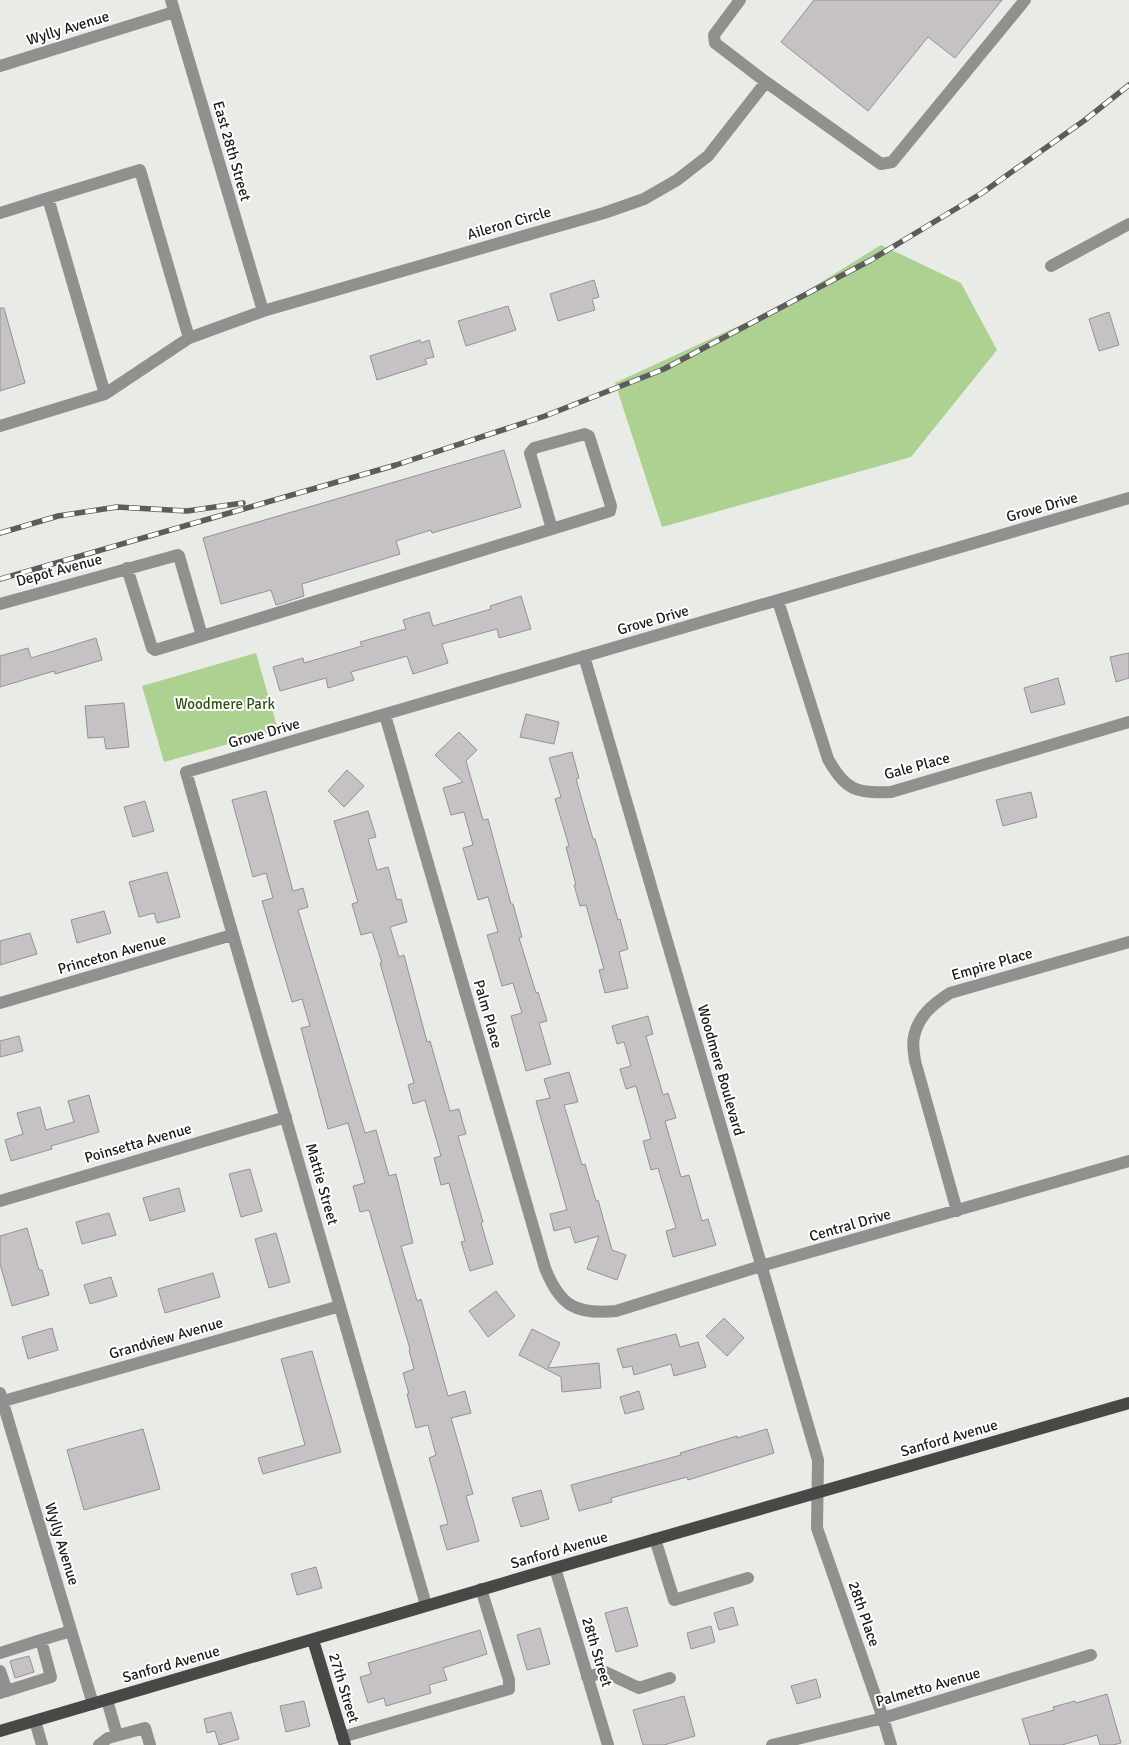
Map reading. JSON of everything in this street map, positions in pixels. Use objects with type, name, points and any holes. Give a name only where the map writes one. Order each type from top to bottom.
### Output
[{"type":"main road","name":"Sanford Avenue","points":[[0,1731],[481,1589],[1129,1403]]},
{"type":"main road","name":"27th Street","points":[[312,1640],[343,1741]]},
{"type":"street","points":[[740,0],[714,35],[715,42],[766,82],[881,164],[892,162],[1025,0]]},
{"type":"street","name":"Wylly Avenue","points":[[0,66],[173,6]]},
{"type":"street","name":"East 28th Street","points":[[173,6],[263,311]]},
{"type":"street","name":"Aileron Circle","points":[[0,426],[104,394],[189,338],[263,311],[604,213],[644,199],[677,180],[708,156],[766,82]]},
{"type":"street","points":[[0,213],[140,170],[189,338]]},
{"type":"street","points":[[48,198],[104,394]]},
{"type":"street","points":[[1051,266],[1129,224]]},
{"type":"street","points":[[127,568],[152,648],[155,650],[202,636],[552,529],[610,511],[589,436],[585,434],[534,448],[530,452],[552,529]]},
{"type":"street","name":"Grove Drive","points":[[186,772],[1129,498]]},
{"type":"street","name":"Depot Avenue","points":[[0,604],[178,555],[202,636]]},
{"type":"street","name":"Gale Place","points":[[778,601],[828,759],[837,776],[855,790],[871,793],[891,792],[1129,722]]},
{"type":"street","name":"Woodmere Boulevard","points":[[584,656],[818,1460],[817,1492]]},
{"type":"street","name":"Palm Place","points":[[385,715],[545,1268],[552,1285],[563,1300],[579,1310]]},
{"type":"street","name":"Mattie Street","points":[[186,772],[426,1605]]},
{"type":"street","name":"Princeton Avenue","points":[[0,1003],[232,935]]},
{"type":"street","name":"Empire Place","points":[[957,1211],[915,1061],[914,1038],[921,1019],[932,1004],[950,993],[1129,942]]},
{"type":"street","name":"Poinsetta Avenue","points":[[0,1201],[286,1117]]},
{"type":"street","name":"Central Drive","points":[[579,1310],[596,1313],[616,1311],[761,1266],[1129,1161]]},
{"type":"street","name":"Grandview Avenue","points":[[1,1399],[340,1306]]},
{"type":"street","name":"Wylly Avenue","points":[[1,1399],[93,1704]]},
{"type":"street","name":"28th Place","points":[[817,1492],[817,1528],[884,1718],[891,1745]]},
{"type":"street","points":[[655,1539],[674,1600],[748,1578]]},
{"type":"street","name":"28th Street","points":[[554,1568],[587,1677],[604,1744]]},
{"type":"street","points":[[343,1741],[509,1688],[481,1589]]},
{"type":"street","points":[[0,1652],[72,1631]]},
{"type":"street","points":[[0,1671],[3,1692],[51,1676],[41,1640]]},
{"type":"street","name":"Palmetto Avenue","points":[[772,1745],[884,1718],[1091,1655]]},
{"type":"street","points":[[587,1677],[605,1672],[639,1688],[670,1678]]},
{"type":"street","points":[[107,1700],[117,1735]]},
{"type":"street","points":[[35,1721],[42,1745]]},
{"type":"street","points":[[99,1745],[108,1738],[145,1728],[150,1745]]},
{"type":"green space","points":[[881,245],[961,283],[997,350],[911,457],[662,527],[615,383],[784,305]]},
{"type":"green space","name":"Woodmere Park","points":[[256,653],[278,730],[164,762],[142,686]]},
{"type":"building","points":[[814,0],[1002,0],[955,58],[928,37],[868,111],[781,42]]},
{"type":"building","points":[[594,280],[599,297],[592,299],[595,310],[558,321],[550,294]]},
{"type":"building","points":[[508,306],[516,330],[466,346],[458,321]]},
{"type":"building","points":[[0,308],[4,308],[25,383],[0,391]]},
{"type":"building","points":[[1109,312],[1119,345],[1099,351],[1089,319]]},
{"type":"building","points":[[420,340],[421,343],[429,340],[434,357],[425,359],[427,364],[377,380],[370,356]]},
{"type":"building","points":[[504,450],[521,507],[432,533],[431,530],[396,541],[400,554],[302,584],[304,596],[276,605],[271,590],[221,604],[203,538]]},
{"type":"building","points":[[521,596],[531,629],[499,638],[497,629],[442,644],[448,663],[413,674],[407,656],[351,672],[354,680],[328,688],[326,678],[280,691],[273,667],[303,658],[304,663],[362,646],[360,642],[406,629],[403,620],[429,612],[433,626],[491,609],[490,606]]},
{"type":"building","points":[[96,638],[102,660],[55,674],[54,671],[0,687],[0,656],[28,648],[31,658]]},
{"type":"building","points":[[1129,653],[1129,678],[1116,682],[1110,657]]},
{"type":"building","points":[[1058,678],[1065,704],[1031,713],[1024,688]]},
{"type":"building","points":[[124,703],[129,747],[106,749],[104,737],[88,738],[85,706]]},
{"type":"building","points":[[526,714],[559,722],[554,744],[520,737]]},
{"type":"building","points":[[459,732],[477,750],[466,761],[483,820],[488,819],[522,937],[519,938],[547,1021],[539,1023],[551,1064],[526,1071],[511,1016],[522,1013],[513,983],[502,986],[487,935],[498,932],[488,897],[478,900],[463,848],[473,845],[464,812],[451,815],[443,788],[463,782],[435,755]]},
{"type":"building","points":[[572,752],[579,778],[576,779],[593,839],[595,839],[628,949],[619,952],[628,988],[605,993],[599,970],[604,969],[586,905],[580,906],[574,885],[576,885],[566,847],[569,846],[555,799],[561,797],[549,758]]},
{"type":"building","points":[[347,770],[364,786],[344,807],[328,791]]},
{"type":"building","points":[[266,791],[293,891],[303,888],[308,907],[298,910],[365,1133],[376,1130],[389,1176],[396,1174],[413,1243],[401,1246],[417,1301],[421,1299],[448,1396],[465,1391],[471,1413],[451,1418],[473,1494],[466,1496],[479,1541],[447,1550],[440,1526],[448,1524],[429,1458],[436,1455],[428,1425],[416,1428],[403,1373],[414,1369],[410,1349],[369,1210],[360,1212],[353,1186],[365,1183],[348,1123],[328,1129],[301,1028],[310,1026],[302,999],[292,1002],[262,901],[273,898],[266,873],[253,877],[232,800]]},
{"type":"building","points":[[1031,792],[1037,817],[1003,826],[996,800]]},
{"type":"building","points":[[145,801],[154,831],[133,837],[124,807]]},
{"type":"building","points":[[368,811],[376,837],[368,839],[377,870],[388,867],[397,900],[401,899],[407,922],[390,927],[399,957],[404,955],[427,1042],[430,1041],[450,1111],[459,1109],[466,1134],[458,1136],[493,1264],[470,1271],[461,1242],[465,1241],[449,1183],[441,1185],[434,1158],[441,1156],[425,1100],[413,1104],[408,1085],[414,1083],[380,963],[382,963],[372,932],[361,935],[352,904],[358,902],[334,821]]},
{"type":"building","points":[[167,872],[180,917],[157,923],[154,913],[139,917],[129,882]]},
{"type":"building","points":[[104,911],[111,933],[77,943],[71,920]]},
{"type":"building","points":[[30,933],[37,954],[0,965],[0,941]]},
{"type":"building","points":[[648,1016],[653,1034],[646,1036],[663,1095],[668,1093],[676,1118],[665,1121],[681,1177],[689,1175],[702,1221],[708,1219],[716,1245],[673,1257],[666,1231],[676,1228],[658,1168],[651,1170],[643,1141],[651,1139],[636,1086],[626,1089],[620,1069],[631,1066],[624,1042],[617,1044],[612,1026]]},
{"type":"building","points":[[19,1036],[23,1051],[0,1057],[0,1041]]},
{"type":"building","points":[[569,1072],[578,1102],[564,1105],[582,1165],[585,1164],[596,1201],[598,1200],[612,1250],[626,1255],[617,1280],[587,1269],[599,1236],[575,1243],[570,1227],[554,1231],[550,1214],[567,1210],[536,1101],[550,1098],[544,1079]]},
{"type":"building","points":[[89,1095],[99,1132],[51,1146],[52,1149],[11,1161],[5,1140],[23,1134],[17,1113],[40,1107],[46,1130],[74,1122],[68,1101]]},
{"type":"building","points":[[250,1169],[262,1211],[241,1217],[229,1174]]},
{"type":"building","points":[[179,1188],[185,1211],[150,1221],[143,1198]]},
{"type":"building","points":[[109,1213],[116,1235],[82,1244],[76,1222]]},
{"type":"building","points":[[27,1228],[39,1270],[42,1270],[49,1295],[12,1306],[0,1264],[0,1236]]},
{"type":"building","points":[[276,1233],[290,1282],[269,1288],[255,1239]]},
{"type":"building","points":[[213,1273],[220,1297],[165,1313],[158,1289]]},
{"type":"building","points":[[111,1277],[117,1296],[90,1304],[84,1285]]},
{"type":"building","points":[[496,1291],[515,1316],[488,1337],[469,1311]]},
{"type":"building","points":[[724,1318],[744,1338],[727,1356],[706,1336]]},
{"type":"building","points":[[52,1328],[58,1350],[28,1359],[22,1337]]},
{"type":"building","points":[[532,1329],[560,1343],[548,1368],[599,1363],[601,1388],[562,1392],[561,1377],[519,1355]]},
{"type":"building","points":[[676,1334],[680,1347],[698,1342],[706,1367],[674,1376],[671,1364],[634,1375],[632,1366],[623,1368],[617,1349]]},
{"type":"building","points":[[312,1351],[341,1452],[263,1474],[258,1458],[305,1445],[281,1359]]},
{"type":"building","points":[[639,1391],[644,1409],[625,1414],[620,1397]]},
{"type":"building","points":[[143,1429],[160,1489],[84,1510],[67,1450]]},
{"type":"building","points":[[767,1429],[774,1453],[688,1480],[687,1477],[611,1498],[612,1502],[579,1511],[571,1485],[681,1455],[680,1453],[737,1436],[737,1438]]},
{"type":"building","points":[[541,1490],[549,1519],[521,1527],[512,1498]]},
{"type":"building","points":[[316,1567],[322,1588],[297,1595],[291,1574]]},
{"type":"building","points":[[627,1607],[638,1646],[616,1652],[605,1613]]},
{"type":"building","points":[[733,1607],[738,1625],[719,1630],[714,1613]]},
{"type":"building","points":[[711,1626],[715,1642],[691,1649],[687,1633]]},
{"type":"building","points":[[540,1628],[550,1664],[527,1670],[517,1635]]},
{"type":"building","points":[[480,1630],[487,1654],[443,1668],[447,1680],[429,1685],[431,1693],[386,1706],[384,1698],[368,1703],[360,1677],[371,1674],[368,1663]]},
{"type":"building","points":[[29,1656],[34,1672],[15,1678],[10,1661]]},
{"type":"building","points":[[816,1679],[821,1697],[797,1704],[791,1686]]},
{"type":"building","points":[[1107,1694],[1121,1743],[1100,1745],[1097,1735],[1062,1745],[1030,1745],[1022,1719],[1054,1710],[1053,1707]]},
{"type":"building","points":[[684,1696],[695,1736],[664,1745],[643,1745],[633,1710]]},
{"type":"building","points":[[304,1701],[310,1726],[286,1732],[280,1706]]},
{"type":"building","points":[[231,1712],[239,1739],[219,1745],[215,1731],[207,1733],[204,1719]]},
{"type":"railway","points":[[0,579],[396,465],[545,416],[664,369],[871,260],[982,193],[1085,120],[1129,85]]},
{"type":"railway","points":[[0,533],[58,516],[117,507],[187,511],[243,503]]}]
